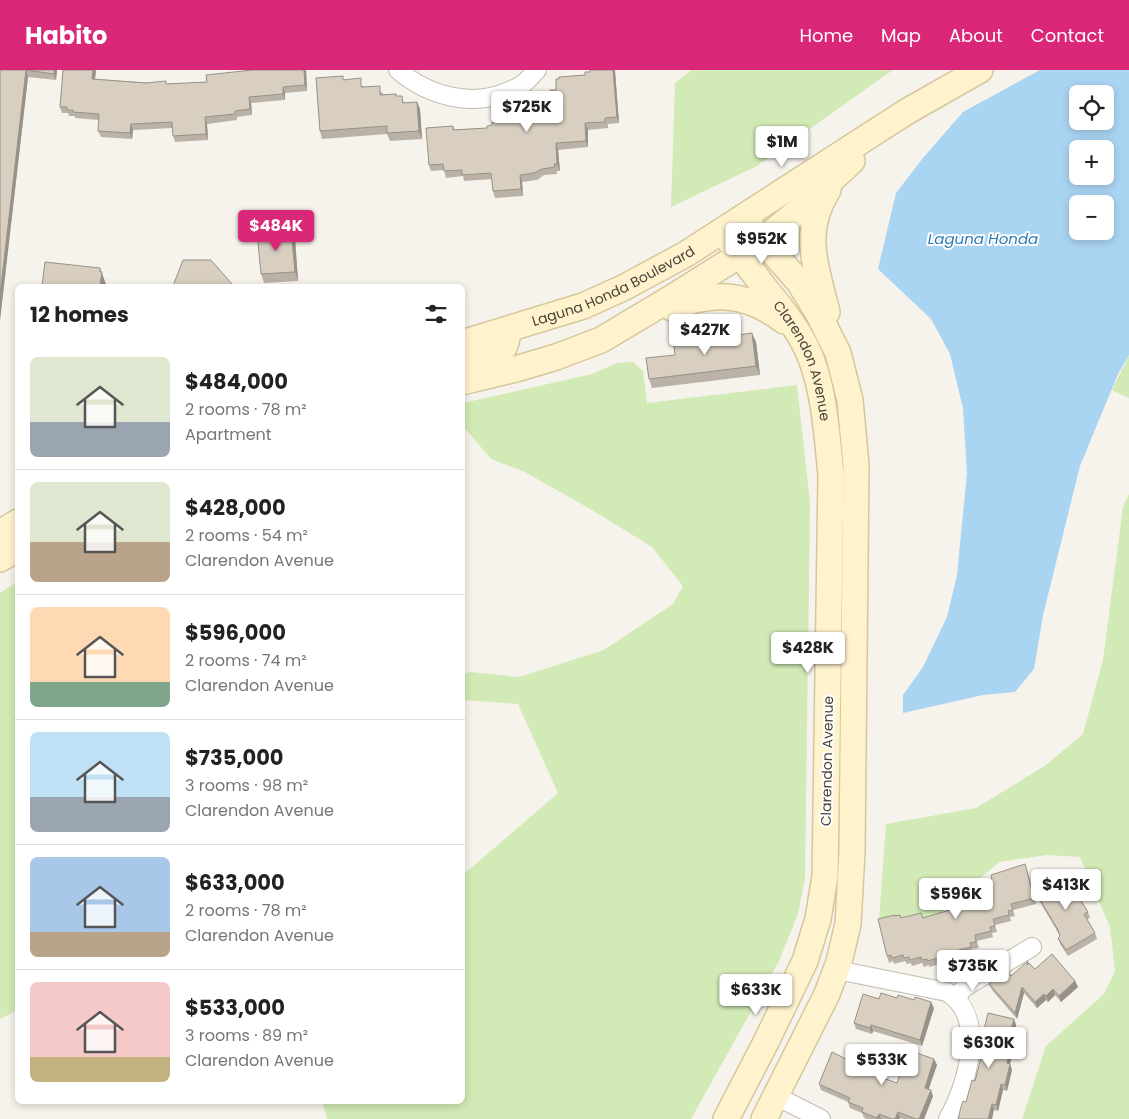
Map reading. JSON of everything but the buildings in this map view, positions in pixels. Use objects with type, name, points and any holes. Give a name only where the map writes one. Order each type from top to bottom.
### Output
[{"type":"main road","name":"Laguna Honda Boulevard","points":[[465,342],[583,306],[625,287],[682,257],[906,112],[980,70]]},
{"type":"main road","name":"Laguna Honda Boulevard","points":[[465,381],[516,370],[601,340],[762,241],[797,212],[906,112]]},
{"type":"main road","points":[[838,353],[815,264],[812,243],[819,204],[840,171]]},
{"type":"main road","name":"Clarendon Avenue","points":[[732,225],[762,241],[783,262],[799,282],[818,313],[838,353],[850,400],[855,443],[850,904],[848,924],[837,970],[824,1003],[764,1119]]},
{"type":"main road","name":"Clarendon Avenue","points":[[728,1119],[805,961],[818,919],[826,876],[831,475],[827,430],[812,360],[786,314],[740,255],[732,225]]},
{"type":"main road","points":[[601,340],[682,304],[701,298],[716,297],[738,297],[760,305],[784,321],[800,336]]},
{"type":"main road","points":[[465,364],[498,356],[505,349],[508,330]]},
{"type":"main road","points":[[0,533],[15,524]]},
{"type":"main road","points":[[0,559],[15,550]]},
{"type":"main road","points":[[728,1119],[776,1096],[766,1042]]},
{"type":"street","points":[[398,70],[406,77],[434,92],[463,99],[483,99],[523,85],[537,70]]},
{"type":"street","points":[[956,997],[965,987],[1032,947]]},
{"type":"street","points":[[837,970],[947,992],[956,997],[961,1003],[970,1026],[970,1049],[962,1085],[948,1119]]},
{"type":"street","points":[[776,1096],[821,1119]]},
{"type":"green space","points":[[692,70],[893,70],[757,166],[671,207],[675,83]]},
{"type":"green space","points":[[1129,355],[1129,398],[1112,390]]},
{"type":"green space","points":[[633,362],[643,371],[647,403],[797,385],[810,503],[805,878],[798,914],[779,961],[691,1119],[327,1119],[323,1104],[465,1104],[465,873],[558,793],[518,704],[465,700],[465,674],[470,672],[519,677],[604,650],[673,604],[683,586],[652,547],[523,471],[491,459],[465,428],[465,403],[592,374],[617,363]]},
{"type":"green space","points":[[1129,494],[1129,1119],[1022,1119],[1046,1046],[1104,994],[1115,971],[1110,927],[1080,857],[1047,855],[999,862],[930,922],[879,921],[886,824],[976,808],[1046,765],[1083,734],[1103,660],[1123,507]]},
{"type":"green space","points":[[15,583],[15,1012],[0,1019],[0,593]]},
{"type":"water","name":"Laguna Honda","points":[[1040,70],[1129,70],[1129,355],[1118,374],[1080,466],[1043,615],[1034,669],[1015,692],[983,695],[903,713],[903,695],[923,667],[947,617],[957,575],[967,473],[963,408],[950,354],[931,319],[878,269],[896,193],[923,158],[963,112]]}]
